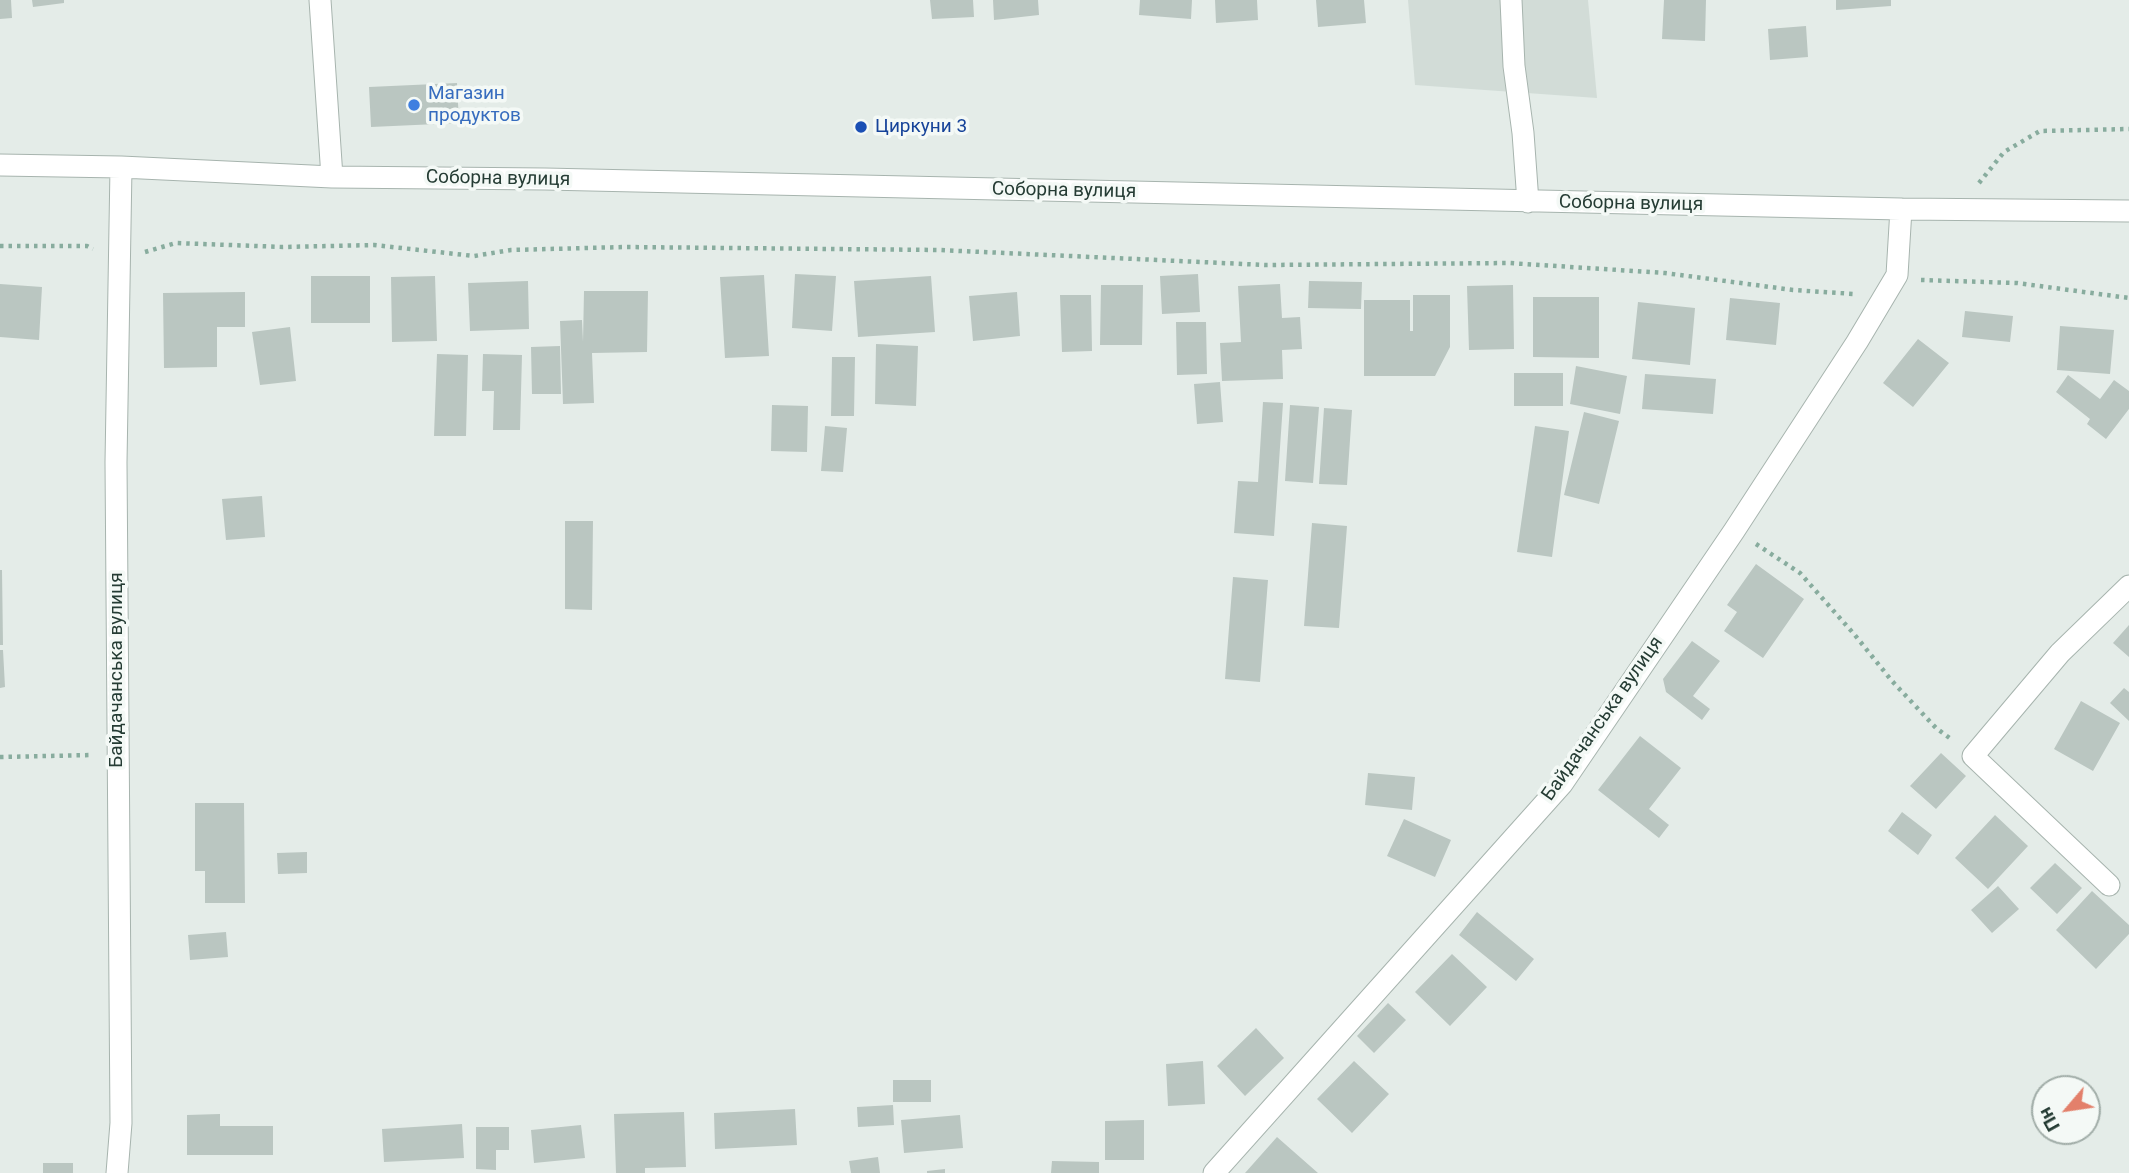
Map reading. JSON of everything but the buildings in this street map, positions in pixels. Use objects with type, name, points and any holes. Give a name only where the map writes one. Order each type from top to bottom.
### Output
[{"type":"street","points":[[320,0],[332,177]]},
{"type":"street","points":[[1511,0],[1514,66],[1528,202]]},
{"type":"street","name":"Соборна вулиця","points":[[0,165],[121,167],[332,177],[1948,210],[2129,211]]},
{"type":"street","name":"Байдачанська вулиця","points":[[117,1173],[121,1124],[116,462],[121,167]]},
{"type":"street","name":"Байдачанська вулиця","points":[[1214,1173],[1562,784],[1734,530],[1857,342],[1897,275],[1901,209]]},
{"type":"street","points":[[2109,885],[1973,756],[2060,653],[2129,586]]},
{"type":"path","points":[[1948,210],[1981,181],[2004,152],[2040,131],[2129,129]]},
{"type":"path","points":[[0,246],[87,246],[119,258],[176,243],[283,247],[374,245],[474,256],[511,250],[625,247],[939,250],[1266,265],[1508,263],[1665,274],[1793,290],[1857,294]]},
{"type":"path","points":[[1897,275],[1927,281],[2017,283],[2129,298]]},
{"type":"path","points":[[1734,530],[1800,573],[1936,728],[1973,756]]},
{"type":"path","points":[[0,757],[118,754]]},
{"type":"shaded area","points":[[1408,0],[1588,0],[1597,98],[1415,85]]},
{"type":"place","name":"Магазин продуктов","points":[[414,105]]},
{"type":"place","name":"Циркуни 3","points":[[861,127]]}]
